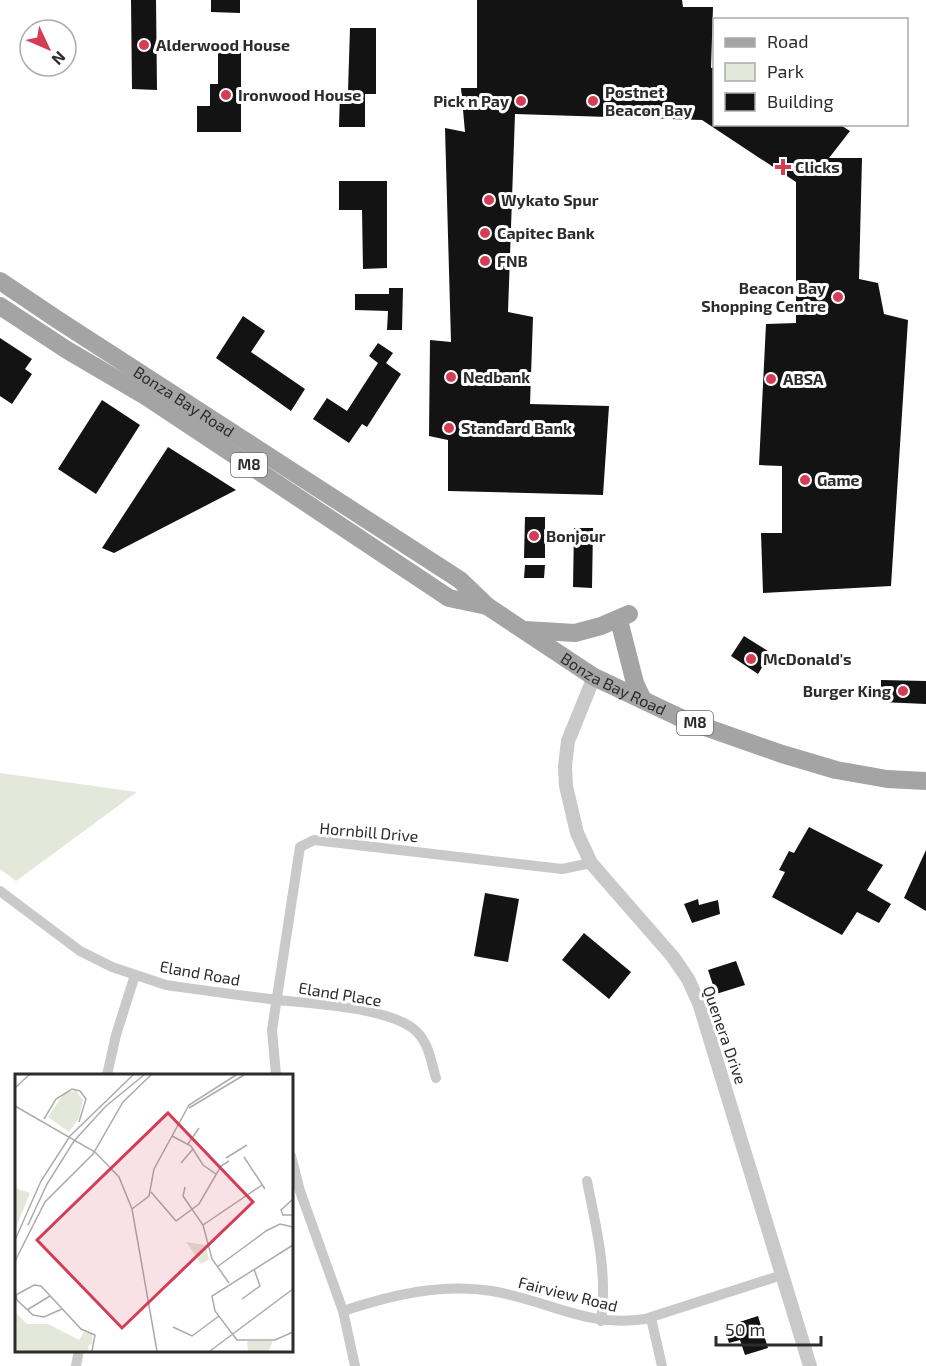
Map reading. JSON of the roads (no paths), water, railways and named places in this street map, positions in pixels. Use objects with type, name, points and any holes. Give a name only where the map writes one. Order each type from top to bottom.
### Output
[{"type":"main road","name":"Bonza Bay Road","points":[[0,280],[58,320],[460,580],[487,606],[594,676],[685,720],[782,754],[836,770],[887,779],[926,781]]},
{"type":"main road","name":"Bonza Bay Road","points":[[0,306],[67,350],[147,397],[449,598],[487,606]]},
{"type":"main road","points":[[523,630],[575,633],[625,621],[635,683],[643,700]]},
{"type":"street","name":"Quenera Drive","points":[[594,676],[568,741],[565,766],[566,786],[577,833],[591,863],[673,957],[699,1003],[810,1366]]},
{"type":"street","name":"Hornbill Drive","points":[[276,1074],[272,1030],[300,847],[314,840],[562,869],[591,863]]},
{"type":"street","name":"Eland Road","points":[[0,891],[80,951],[112,967],[166,985],[276,1000]]},
{"type":"street","points":[[106,1074],[135,975]]},
{"type":"street","name":"Eland Place","points":[[276,1000],[365,1011],[398,1020],[416,1031],[423,1039],[436,1078]]},
{"type":"street","points":[[292,1160],[300,1191],[343,1311],[355,1366]]},
{"type":"street","points":[[587,1180],[602,1257],[604,1301],[601,1321]]},
{"type":"street","name":"Fairview Road","points":[[343,1311],[399,1294],[443,1288],[462,1288],[493,1291],[601,1321],[625,1323],[651,1318],[782,1275]]},
{"type":"street","points":[[651,1318],[662,1366]]},
{"type":"place","name":"Alderwood House","points":[[144,45]]},
{"type":"place","name":"Ironwood House","points":[[226,95]]},
{"type":"place","name":"Pick n Pay","points":[[521,101]]},
{"type":"place","name":"Postnet Beacon Bay","points":[[593,101]]},
{"type":"place","name":"Clicks","points":[[783,167]]},
{"type":"place","name":"Wykato Spur","points":[[489,200]]},
{"type":"place","name":"Capitec Bank","points":[[485,233]]},
{"type":"place","name":"FNB","points":[[485,261]]},
{"type":"place","name":"Beacon Bay Shopping Centre","points":[[838,297]]},
{"type":"place","name":"Nedbank","points":[[451,377]]},
{"type":"place","name":"ABSA","points":[[771,379]]},
{"type":"place","name":"Standard Bank","points":[[449,428]]},
{"type":"place","name":"Game","points":[[805,480]]},
{"type":"place","name":"Bonjour","points":[[534,536]]},
{"type":"place","name":"McDonald's","points":[[751,659]]},
{"type":"place","name":"Burger King","points":[[903,691]]}]
